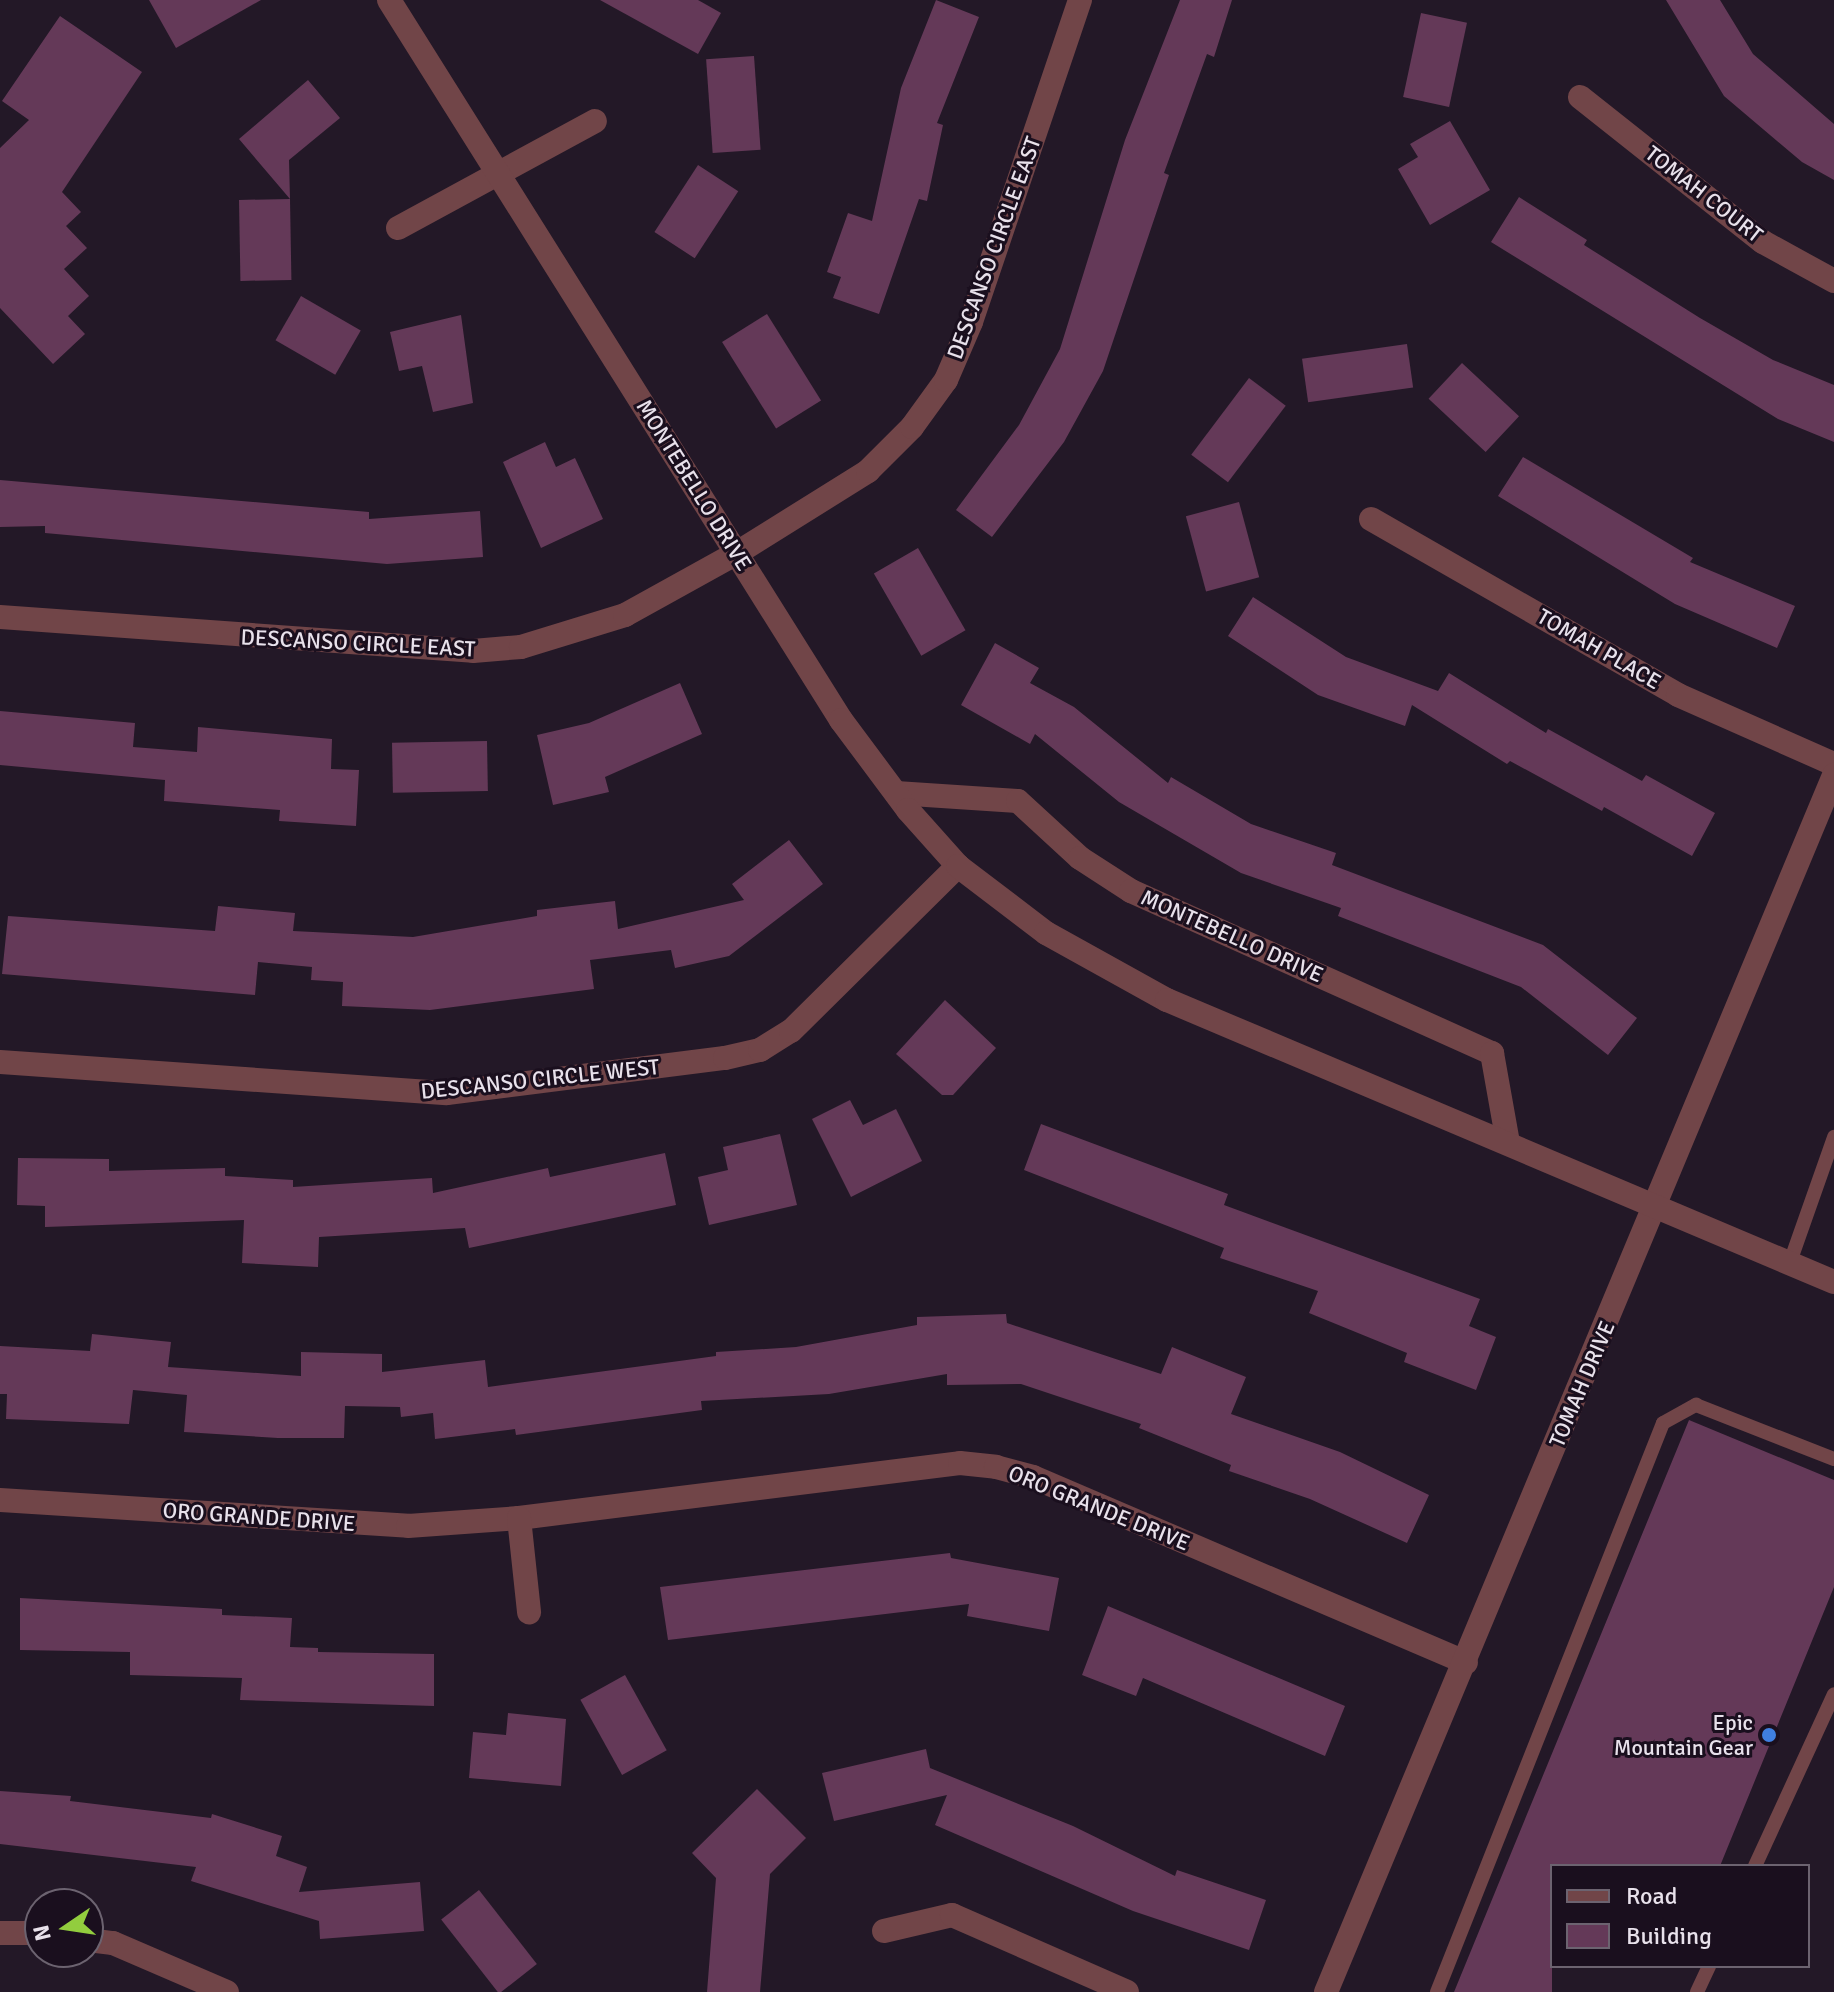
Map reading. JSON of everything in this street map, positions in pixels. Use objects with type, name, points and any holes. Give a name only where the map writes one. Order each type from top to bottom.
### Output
[{"type":"street","name":"MONTEBELLO DRIVE","points":[[389,0],[841,720],[896,793],[958,866],[1046,933],[1128,980],[1834,1282]]},
{"type":"street","name":"DESCANSO CIRCLE EAST","points":[[0,617],[473,651],[521,647],[625,615],[737,553],[868,471],[912,427],[946,380],[971,322],[1080,0]]},
{"type":"street","name":"TOMAH COURT","points":[[1580,97],[1763,242],[1834,281]]},
{"type":"street","points":[[398,228],[595,121]]},
{"type":"street","name":"TOMAH PLACE","points":[[1371,519],[1678,695],[1834,764]]},
{"type":"street","name":"TOMAH DRIVE","points":[[1326,1992],[1466,1663],[1834,775]]},
{"type":"street","name":"MONTEBELLO DRIVE","points":[[896,793],[1018,801],[1080,858],[1131,891],[1492,1053],[1508,1143]]},
{"type":"street","name":"DESCANSO CIRCLE WEST","points":[[0,1062],[447,1093],[725,1058],[760,1050],[791,1031],[958,866]]},
{"type":"street","name":"ORO GRANDE DRIVE","points":[[0,1500],[408,1526],[519,1518],[960,1463],[996,1467],[1033,1477],[1466,1663]]},
{"type":"street","points":[[519,1518],[529,1612]]},
{"type":"street","points":[[884,1931],[952,1915],[1127,1992]]},
{"type":"street","points":[[0,1933],[24,1933]]},
{"type":"street","points":[[104,1942],[227,1992]]},
{"type":"lane","points":[[1789,1265],[1834,1137]]},
{"type":"lane","points":[[1437,1992],[1663,1423],[1696,1405],[1834,1459]]},
{"type":"lane","points":[[1756,1864],[1834,1694]]},
{"type":"lane","points":[[1697,1992],[1708,1968]]},
{"type":"building","points":[[149,0],[261,0],[176,48]]},
{"type":"building","points":[[600,0],[698,0],[721,13],[698,54]]},
{"type":"building","points":[[936,0],[979,17],[937,123],[943,125],[927,201],[919,199],[879,314],[833,298],[841,277],[827,272],[848,213],[872,221],[901,88]]},
{"type":"building","points":[[1180,0],[1232,0],[1214,57],[1207,54],[1164,173],[1169,175],[1103,371],[1064,442],[992,537],[956,510],[1019,425],[1060,349],[1125,140]]},
{"type":"building","points":[[1666,0],[1720,0],[1753,54],[1834,124],[1834,180],[1802,162],[1724,96]]},
{"type":"building","points":[[1421,13],[1467,23],[1449,107],[1403,97]]},
{"type":"building","points":[[60,16],[142,72],[62,192],[81,212],[66,226],[87,248],[64,269],[89,296],[68,316],[85,334],[53,364],[0,308],[0,148],[29,120],[2,101]]},
{"type":"building","points":[[754,56],[761,150],[713,153],[706,59]]},
{"type":"building","points":[[308,80],[340,118],[289,160],[290,199],[239,139]]},
{"type":"building","points":[[1450,121],[1490,190],[1430,225],[1398,169],[1418,157],[1410,144]]},
{"type":"building","points":[[698,165],[738,191],[695,258],[654,232]]},
{"type":"building","points":[[1519,197],[1587,240],[1584,245],[1700,318],[1773,360],[1834,385],[1834,442],[1778,419],[1491,242]]},
{"type":"building","points":[[290,199],[291,280],[240,281],[239,200]]},
{"type":"building","points":[[301,296],[361,330],[335,375],[276,340]]},
{"type":"building","points":[[767,314],[821,401],[776,429],[722,342]]},
{"type":"building","points":[[461,315],[473,403],[433,412],[422,366],[399,371],[390,332]]},
{"type":"building","points":[[1407,344],[1413,388],[1308,402],[1302,359]]},
{"type":"building","points":[[1462,363],[1519,416],[1486,452],[1429,399]]},
{"type":"building","points":[[1249,378],[1286,406],[1228,482],[1191,455]]},
{"type":"building","points":[[545,442],[556,467],[575,458],[603,519],[541,548],[503,462]]},
{"type":"building","points":[[1523,457],[1693,558],[1690,562],[1795,606],[1777,648],[1675,604],[1498,496]]},
{"type":"building","points":[[0,480],[369,512],[369,519],[480,511],[483,557],[387,564],[45,533],[45,526],[0,527]]},
{"type":"building","points":[[1239,502],[1259,577],[1206,592],[1186,516]]},
{"type":"building","points":[[918,548],[966,630],[921,656],[874,574]]},
{"type":"building","points":[[1253,597],[1346,657],[1438,691],[1449,673],[1546,733],[1548,729],[1642,781],[1646,775],[1715,813],[1692,856],[1604,807],[1602,811],[1510,761],[1507,764],[1412,705],[1405,726],[1318,695],[1228,636]]},
{"type":"building","points":[[995,643],[1039,668],[1030,683],[1074,707],[1168,783],[1171,777],[1251,824],[1336,853],[1332,865],[1543,945],[1637,1018],[1608,1055],[1521,987],[1338,916],[1341,908],[1241,873],[1119,802],[1035,734],[1030,744],[961,705]]},
{"type":"building","points":[[680,683],[702,734],[605,777],[609,792],[553,805],[537,735],[589,723]]},
{"type":"building","points":[[0,711],[135,723],[133,747],[197,752],[198,727],[332,739],[331,769],[359,770],[356,826],[279,821],[280,810],[164,801],[165,780],[0,765]]},
{"type":"building","points":[[487,741],[488,791],[393,793],[392,743]]},
{"type":"building","points":[[789,840],[823,884],[729,956],[675,968],[671,950],[590,960],[594,989],[430,1010],[342,1006],[343,982],[311,980],[312,967],[258,962],[255,995],[2,974],[8,916],[215,931],[218,906],[295,913],[293,931],[413,937],[537,916],[537,910],[615,901],[618,929],[744,900],[732,884]]},
{"type":"building","points":[[945,1000],[996,1048],[953,1095],[942,1095],[896,1054]]},
{"type":"building","points":[[850,1100],[863,1125],[896,1109],[922,1161],[851,1197],[812,1119]]},
{"type":"building","points":[[1041,1124],[1228,1194],[1224,1205],[1480,1299],[1469,1326],[1496,1337],[1476,1390],[1404,1362],[1407,1353],[1309,1313],[1318,1291],[1220,1258],[1224,1248],[1024,1170]]},
{"type":"building","points":[[780,1134],[797,1205],[709,1225],[698,1177],[728,1170],[723,1147]]},
{"type":"building","points":[[665,1153],[676,1205],[469,1248],[465,1228],[319,1237],[318,1267],[242,1263],[244,1220],[45,1227],[45,1206],[17,1205],[18,1158],[109,1159],[109,1171],[225,1168],[225,1176],[293,1180],[293,1187],[432,1178],[433,1193],[548,1168],[550,1177]]},
{"type":"building","points":[[1006,1314],[1007,1323],[1161,1374],[1172,1347],[1246,1377],[1231,1414],[1340,1452],[1429,1495],[1407,1543],[1310,1499],[1229,1471],[1231,1465],[1139,1428],[1141,1424],[1021,1384],[947,1385],[947,1374],[829,1394],[701,1401],[702,1410],[516,1435],[515,1429],[435,1439],[433,1413],[401,1417],[400,1407],[345,1406],[344,1438],[278,1438],[184,1432],[187,1395],[133,1390],[129,1424],[6,1419],[7,1394],[0,1394],[0,1346],[90,1351],[92,1334],[171,1342],[168,1367],[301,1376],[301,1352],[382,1354],[382,1372],[485,1360],[488,1387],[716,1356],[716,1352],[796,1347],[917,1325],[917,1317]]},
{"type":"building","points":[[1689,1420],[1834,1480],[1834,1587],[1721,1864],[1550,1864],[1552,1992],[1454,1992]]},
{"type":"building","points":[[950,1553],[951,1558],[1059,1578],[1049,1631],[967,1616],[969,1604],[668,1640],[660,1587]]},
{"type":"building","points":[[20,1598],[222,1609],[222,1615],[292,1618],[290,1647],[318,1648],[318,1652],[434,1654],[434,1706],[240,1700],[242,1678],[130,1675],[130,1652],[20,1650]]},
{"type":"building","points":[[1108,1606],[1345,1706],[1325,1756],[1143,1678],[1136,1696],[1082,1675]]},
{"type":"building","points":[[625,1675],[667,1750],[622,1775],[580,1700]]},
{"type":"building","points":[[508,1713],[566,1719],[561,1786],[469,1778],[473,1732],[506,1735]]},
{"type":"building","points":[[926,1749],[930,1768],[1073,1826],[1175,1876],[1177,1870],[1266,1900],[1249,1950],[1133,1911],[935,1825],[947,1795],[834,1821],[822,1773]]},
{"type":"building","points":[[757,1789],[806,1838],[770,1874],[760,1992],[707,1992],[716,1878],[692,1853]]},
{"type":"building","points":[[0,1791],[71,1796],[70,1801],[211,1818],[212,1814],[282,1836],[276,1856],[307,1867],[299,1892],[420,1882],[424,1931],[320,1939],[319,1921],[191,1881],[196,1867],[0,1844]]},
{"type":"building","points":[[479,1890],[537,1964],[498,1992],[441,1920]]},
{"type":"place","name":"Epic Mountain Gear","points":[[1769,1735]]}]
